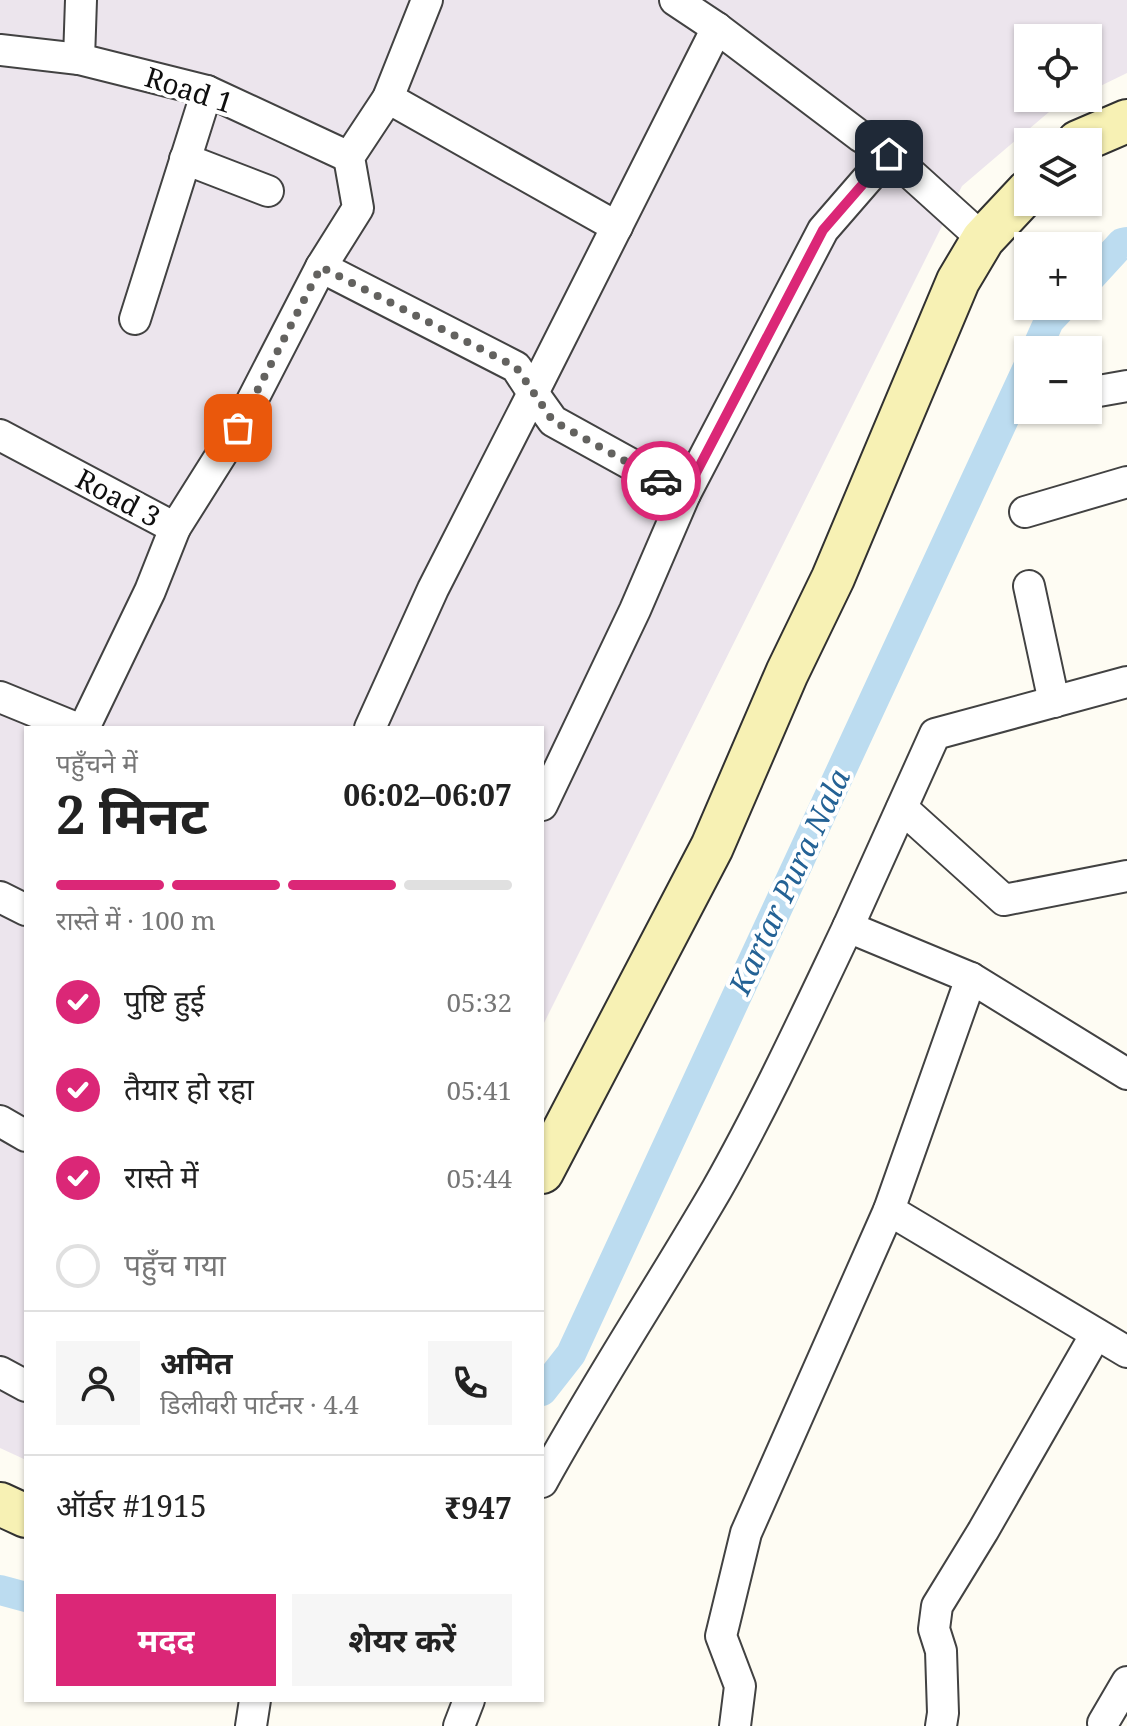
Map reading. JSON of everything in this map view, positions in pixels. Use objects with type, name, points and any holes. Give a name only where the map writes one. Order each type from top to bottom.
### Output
[{"type":"street","points":[[79,59],[81,0]]},
{"type":"street","points":[[349,157],[388,98],[427,0]]},
{"type":"street","points":[[675,0],[889,154],[983,239]]},
{"type":"street","points":[[371,726],[433,589],[717,28]]},
{"type":"street","name":"Road 1","points":[[0,50],[79,59],[207,91],[349,157]]},
{"type":"street","points":[[135,319],[207,91]]},
{"type":"street","points":[[388,98],[617,227]]},
{"type":"street","points":[[1102,132],[1127,121]]},
{"type":"street","points":[[544,801],[635,610],[685,494],[823,230],[889,154]]},
{"type":"street","name":"Road 3","points":[[0,435],[175,528],[238,428],[321,267],[358,208],[349,157]]},
{"type":"street","points":[[185,159],[268,191]]},
{"type":"street","points":[[544,1168],[712,847],[787,673],[833,578],[958,281],[983,239],[1014,206]]},
{"type":"street","points":[[321,267],[516,367],[553,421],[685,494]]},
{"type":"street","points":[[1102,390],[1127,386]]},
{"type":"street","points":[[1025,512],[1127,482]]},
{"type":"street","points":[[85,726],[150,591],[175,528]]},
{"type":"street","points":[[1029,586],[1054,702]]},
{"type":"street","points":[[544,1478],[576,1420],[716,1190],[767,1098],[935,734],[1127,682]]},
{"type":"street","points":[[0,697],[71,726]]},
{"type":"street","points":[[902,808],[1004,900],[1127,876]]},
{"type":"street","points":[[0,897],[24,909]]},
{"type":"street","points":[[848,927],[971,978],[1127,1074]]},
{"type":"street","points":[[735,1726],[740,1686],[721,1636],[746,1533],[889,1210],[971,978]]},
{"type":"street","points":[[0,1121],[24,1135]]},
{"type":"street","points":[[889,1210],[1127,1352]]},
{"type":"street","points":[[941,1726],[941,1651],[934,1629],[937,1606],[1096,1334]]},
{"type":"street","points":[[0,1372],[24,1385]]},
{"type":"street","points":[[0,1504],[24,1515]]},
{"type":"street","points":[[1103,1723],[1127,1682]]},
{"type":"street","points":[[459,1726],[468,1702]]},
{"type":"shaded area","points":[[0,0],[1127,0],[1127,73],[1102,85],[1102,24],[1014,24],[1014,112],[1049,112],[1030,128],[1014,128],[1014,142],[962,186],[544,1023],[544,726],[24,726],[24,1459],[0,1448]]},
{"type":"waterway","name":"Kartar Pura Nala","points":[[1102,265],[1122,243],[1127,242]]},
{"type":"waterway","name":"Kartar Pura Nala","points":[[1042,336],[1050,320]]},
{"type":"waterway","name":"Kartar Pura Nala","points":[[544,1388],[571,1354],[1014,397]]},
{"type":"waterway","name":"Kartar Pura Nala","points":[[0,1590],[24,1596]]},
{"type":"way so far","points":[[238,428],[321,267],[516,367],[553,421],[661,481]]},
{"type":"route","points":[[661,481],[685,494],[823,230],[889,154]]}]
